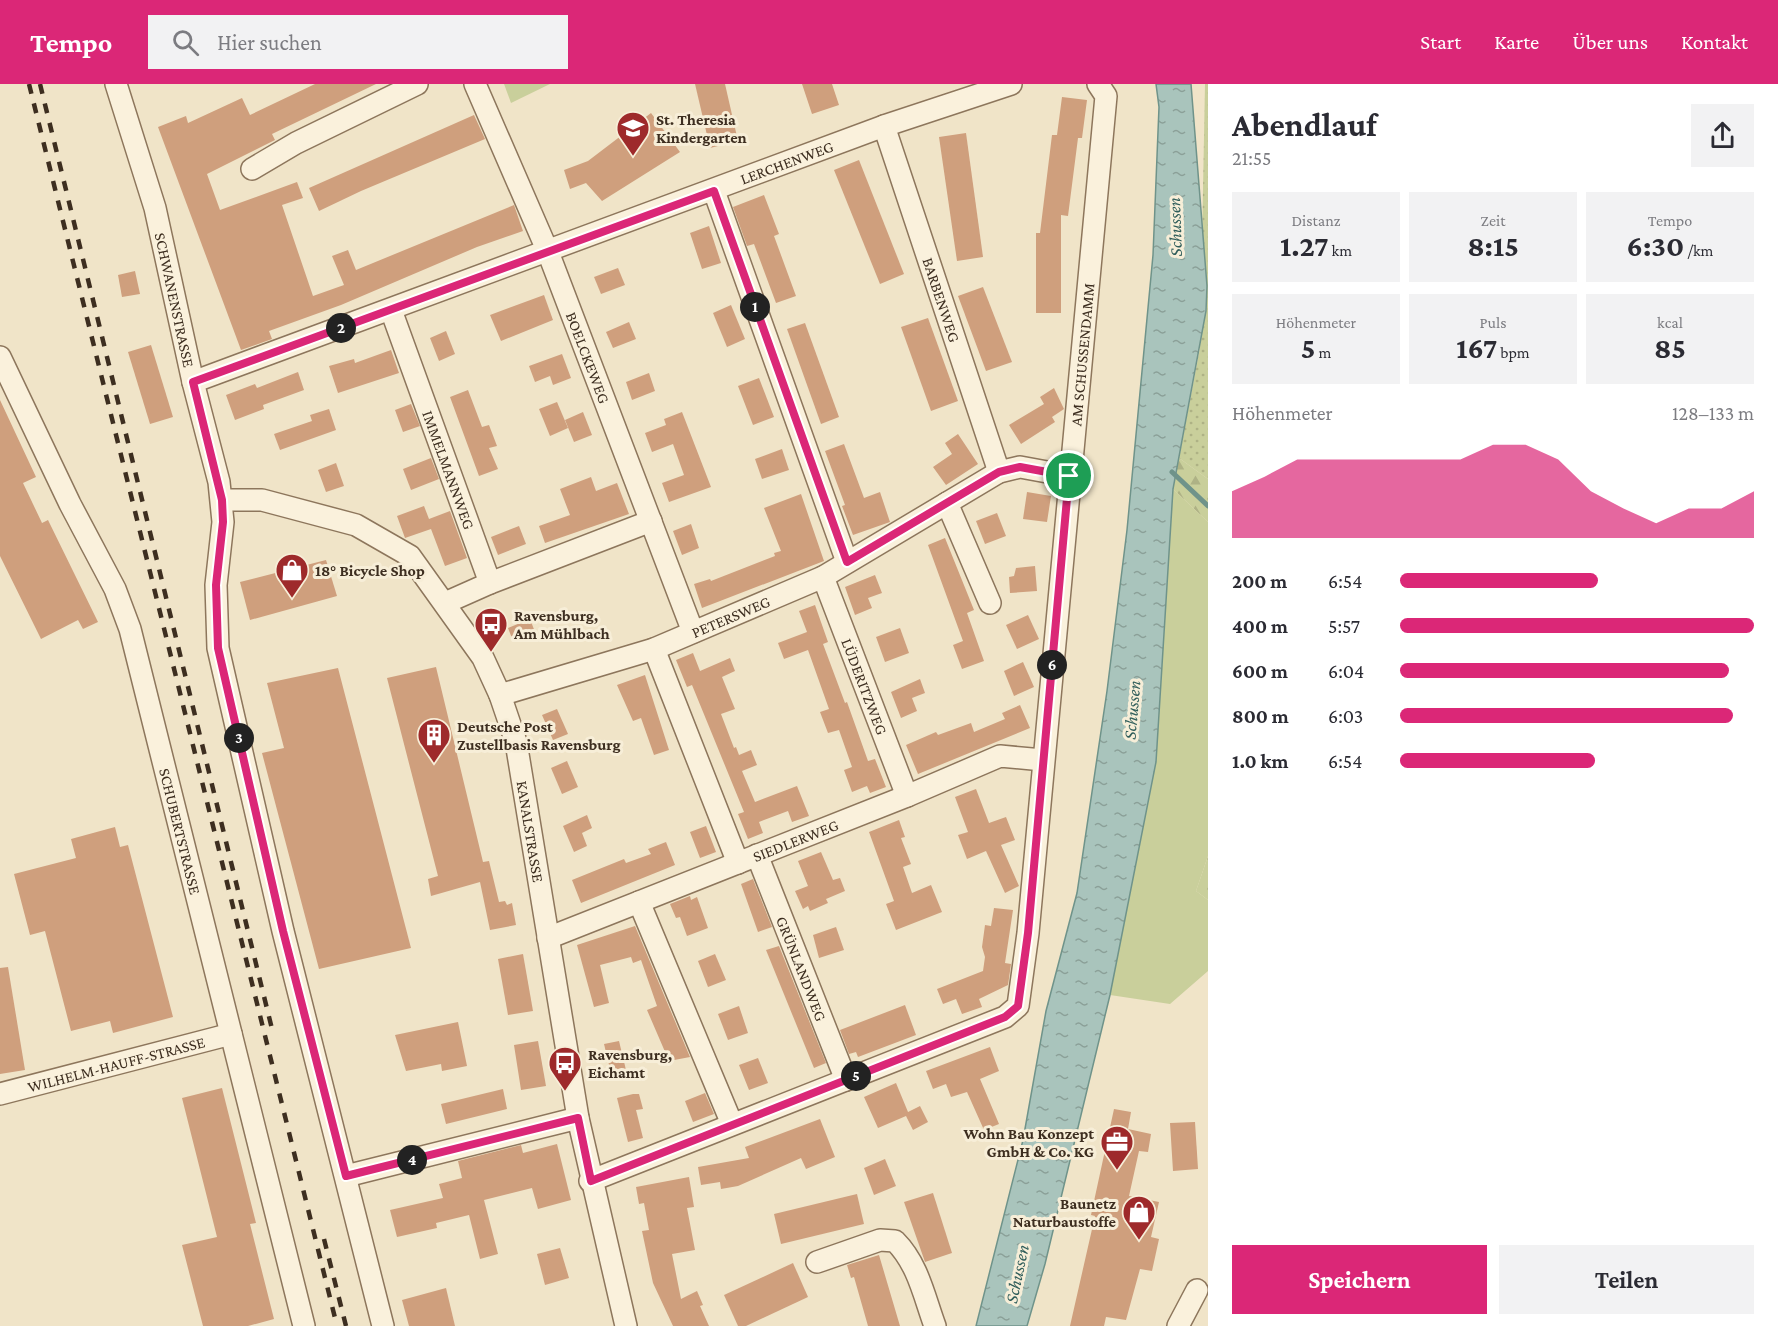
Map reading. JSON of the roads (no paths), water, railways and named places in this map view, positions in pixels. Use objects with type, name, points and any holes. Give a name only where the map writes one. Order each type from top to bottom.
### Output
[{"type":"street","name":"SCHWANENSTRASSE","points":[[116,84],[155,208],[193,382],[222,500],[223,522],[216,585],[218,648],[283,931],[383,1326]]},
{"type":"street","points":[[252,169],[296,143],[417,84]]},
{"type":"street","name":"BOELCKEWEG","points":[[475,84],[548,252],[693,632]]},
{"type":"street","name":"LERCHENWEG","points":[[193,382],[714,191],[884,126],[1011,84]]},
{"type":"street","name":"AM SCHUSSENDAMM","points":[[846,1080],[1005,1017],[1018,1006],[1028,933],[1106,96],[1098,84]]},
{"type":"street","name":"BARBENWEG","points":[[884,126],[999,472]]},
{"type":"street","points":[[714,191],[847,562]]},
{"type":"street","name":"IMMELMANNWEG","points":[[392,309],[490,583]]},
{"type":"street","name":"SCHUBERTSTRASSE","points":[[0,357],[70,504],[115,589],[130,629],[304,1326]]},
{"type":"street","name":"PETERSWEG","points":[[500,695],[654,649],[823,577],[999,472],[1020,467],[1069,476]]},
{"type":"street","name":"KANALSTRASSE","points":[[222,500],[262,500],[356,525],[410,556],[483,658],[500,695],[516,742],[578,1118],[626,1326]]},
{"type":"street","points":[[947,503],[990,603]]},
{"type":"street","points":[[445,603],[490,583],[651,521]]},
{"type":"street","name":"LÜDERITZWEG","points":[[823,577],[907,796]]},
{"type":"street","name":"GRÜNLANDWEG","points":[[654,649],[846,1080]]},
{"type":"street","name":"SIEDLERWEG","points":[[548,938],[907,796],[1000,756],[1043,760]]},
{"type":"street","points":[[639,902],[732,1124]]},
{"type":"street","name":"WILHELM-HAUFF-STRASSE","points":[[0,1094],[231,1034]]},
{"type":"street","points":[[591,1181],[846,1080]]},
{"type":"street","points":[[346,1176],[578,1118]]},
{"type":"street","points":[[817,1262],[880,1240],[896,1240],[907,1252],[935,1326]]},
{"type":"street","points":[[1178,1326],[1197,1290]]},
{"type":"water","name":"Schussen","points":[[1156,84],[1191,84],[1207,286],[1206,311],[1173,489],[1156,762],[1110,995],[1045,1264],[1027,1326],[976,1326],[1023,1140],[1046,1011],[1077,893],[1107,691],[1127,530],[1153,255],[1159,107]]},
{"type":"waterway","points":[[1172,472],[1208,506]]},
{"type":"railway","points":[[29,84],[337,1326]]},
{"type":"railway","points":[[40,84],[272,1029]]},
{"type":"railway","points":[[324,1239],[346,1326]]},
{"type":"place","name":"St. Theresia Kindergarten","points":[[633,157]]},
{"type":"place","name":"18° Bicycle Shop","points":[[292,599]]},
{"type":"place","name":"Ravensburg, Am Mühlbach","points":[[491,653]]},
{"type":"place","name":"Deutsche Post Zustellbasis Ravensburg","points":[[434,764]]},
{"type":"place","name":"Ravensburg, Eichamt","points":[[565,1092]]},
{"type":"place","name":"Wohn Bau Konzept GmbH & Co. KG","points":[[1117,1171]]},
{"type":"place","name":"Baunetz Naturbaustoffe","points":[[1139,1241]]}]
